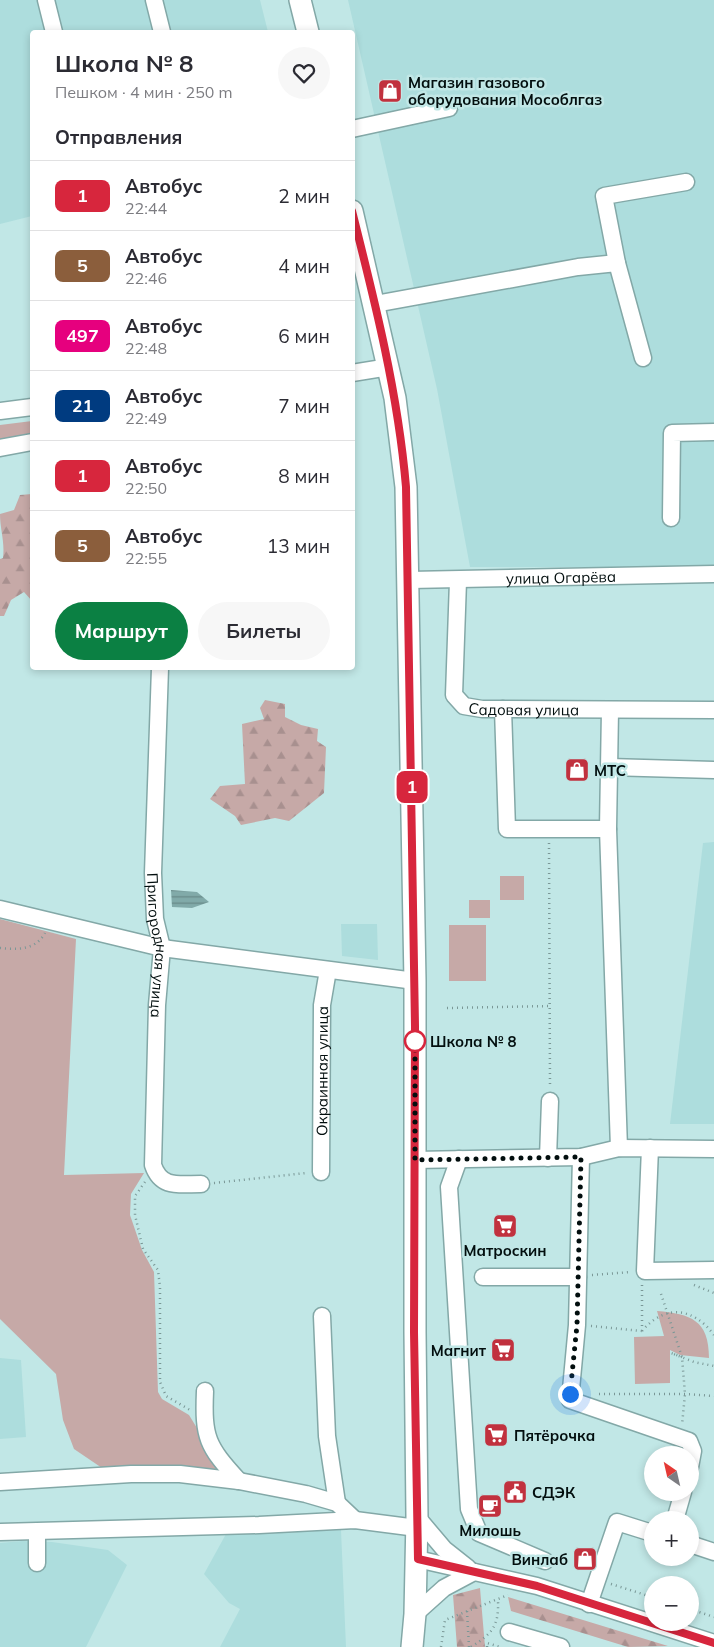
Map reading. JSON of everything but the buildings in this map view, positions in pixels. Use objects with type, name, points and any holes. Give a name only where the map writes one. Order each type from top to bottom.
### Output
[{"type":"main road","points":[[300,0],[308,30]]},
{"type":"main road","points":[[355,223],[376,304],[403,447],[410,580],[418,1559],[412,1647]]},
{"type":"street","points":[[46,0],[54,30]]},
{"type":"street","points":[[154,0],[162,30]]},
{"type":"street","points":[[355,127],[449,108]]},
{"type":"street","points":[[643,358],[617,263],[604,196],[686,182]]},
{"type":"street","points":[[376,304],[578,267],[617,263]]},
{"type":"street","points":[[355,373],[389,367]]},
{"type":"street","points":[[0,411],[30,407]]},
{"type":"street","points":[[671,518],[672,433],[714,432]]},
{"type":"street","points":[[0,448],[30,442]]},
{"type":"street","name":"улица Огарёва","points":[[410,580],[458,581],[714,574]]},
{"type":"street","name":"Садовая улица","points":[[458,581],[454,695],[464,706],[503,709],[714,710]]},
{"type":"street","name":"Пригородная улица","points":[[155,1170],[152,1149],[156,1005],[162,948],[155,918],[154,873],[160,670]]},
{"type":"street","points":[[503,709],[507,829],[608,828]]},
{"type":"street","points":[[610,710],[608,828],[619,1148]]},
{"type":"street","points":[[609,767],[714,770]]},
{"type":"street","points":[[0,909],[162,948],[414,981]]},
{"type":"street","name":"Окраинная улица","points":[[321,1172],[322,1005],[328,970]]},
{"type":"street","points":[[548,1158],[550,1101]]},
{"type":"street","points":[[415,1160],[581,1157],[619,1148],[714,1149]]},
{"type":"street","points":[[650,1148],[645,1271],[714,1270]]},
{"type":"street","points":[[581,1157],[577,1325],[570,1400],[680,1436],[689,1441],[691,1446]]},
{"type":"street","points":[[458,1159],[449,1187],[469,1509],[479,1533],[545,1561]]},
{"type":"street","points":[[155,1170],[163,1181],[173,1184],[200,1184]]},
{"type":"street","points":[[482,1276],[578,1277]]},
{"type":"street","points":[[322,1316],[327,1436],[337,1503]]},
{"type":"street","points":[[206,1391],[205,1434],[218,1456],[239,1480]]},
{"type":"street","points":[[3,1479],[180,1474],[239,1480],[306,1494],[337,1503],[355,1520]]},
{"type":"street","points":[[0,1532],[250,1526],[355,1520],[417,1522],[444,1549],[474,1572]]},
{"type":"street","points":[[589,1604],[617,1522],[644,1530]]},
{"type":"street","points":[[37,1562],[38,1532]]},
{"type":"street","points":[[699,1547],[714,1552]]},
{"type":"street","points":[[418,1559],[537,1586],[693,1642],[714,1643]]},
{"type":"street","points":[[415,1614],[444,1588],[474,1572]]},
{"type":"street","points":[[509,1632],[561,1647]]},
{"type":"path","points":[[549,829],[550,1101]]},
{"type":"path","points":[[0,948],[26,948],[42,939],[51,921]]},
{"type":"path","points":[[447,1008],[550,1006]]},
{"type":"path","points":[[155,1170],[140,1188],[134,1203],[143,1249],[158,1270],[160,1287],[160,1382],[166,1396],[192,1412]]},
{"type":"path","points":[[200,1184],[321,1172]]},
{"type":"path","points":[[578,1277],[645,1271]]},
{"type":"path","points":[[642,1331],[642,1276],[645,1271]]},
{"type":"path","points":[[660,1294],[682,1358],[685,1394],[680,1436]]},
{"type":"path","points":[[642,1331],[648,1323],[667,1312],[681,1312],[692,1316],[714,1335]]},
{"type":"path","points":[[577,1325],[642,1331]]},
{"type":"path","points":[[682,1358],[714,1366]]},
{"type":"path","points":[[597,1394],[685,1394],[714,1396]]},
{"type":"path","points":[[598,1580],[644,1594]]},
{"type":"path","points":[[441,1647],[444,1620],[508,1595],[516,1596]]},
{"type":"path","points":[[467,1611],[470,1647],[491,1634],[499,1616],[498,1599]]},
{"type":"path","points":[[699,1613],[714,1617]]},
{"type":"path","points":[[487,1647],[487,1643],[500,1647]]},
{"type":"shaded area","points":[[0,0],[260,0],[268,30],[30,30],[30,216],[0,224]]},
{"type":"shaded area","points":[[348,0],[714,0],[714,567],[470,567],[437,389]]},
{"type":"shaded area","points":[[714,842],[714,1124],[670,1124],[703,843]]},
{"type":"shaded area","points":[[171,890],[197,892],[209,902],[192,908],[172,907]]},
{"type":"shaded area","points":[[341,924],[377,924],[378,960],[342,956]]},
{"type":"shaded area","points":[[0,1358],[21,1360],[26,1437],[0,1439]]},
{"type":"shaded area","points":[[341,1530],[346,1647],[220,1647],[240,1609],[229,1603],[204,1574],[226,1534]]},
{"type":"shaded area","points":[[22,1541],[52,1542],[108,1550],[127,1565],[86,1647],[0,1647],[0,1543]]},
{"type":"green space","points":[[30,421],[30,438],[0,443],[0,425]]},
{"type":"green space","points":[[30,494],[30,599],[24,592],[11,600],[4,616],[0,616],[0,559],[3,558],[3,541],[0,514],[14,510],[20,495]]},
{"type":"green space","points":[[265,700],[285,704],[285,717],[301,725],[318,729],[317,741],[326,747],[324,793],[289,821],[275,818],[241,825],[235,816],[210,799],[220,786],[245,784],[242,724],[264,719],[260,708]]},
{"type":"green space","points":[[500,876],[524,876],[524,900],[500,900]]},
{"type":"green space","points":[[469,900],[490,900],[490,918],[469,918]]},
{"type":"green space","points":[[0,919],[76,939],[64,1175],[144,1173],[131,1194],[130,1215],[142,1250],[154,1272],[158,1392],[162,1399],[189,1415],[208,1446],[230,1475],[105,1470],[74,1449],[63,1420],[56,1374],[0,1319]]},
{"type":"green space","points":[[449,925],[486,925],[486,981],[449,981]]},
{"type":"green space","points":[[657,1311],[679,1314],[696,1321],[706,1335],[709,1358],[680,1355],[670,1350],[670,1383],[635,1384],[634,1337],[664,1336]]},
{"type":"green space","points":[[480,1588],[485,1647],[457,1647],[453,1595]]},
{"type":"green space","points":[[508,1597],[668,1646],[628,1647],[511,1611]]},
{"type":"bus line","name":"1","points":[[355,223],[376,304],[395,398],[403,447],[406,487],[410,580],[416,1096],[414,1332],[418,1559],[537,1586],[714,1643]]},
{"type":"place","name":"Магазин газового оборудования Мособлгаз","points":[[390,91]]},
{"type":"place","name":"МТС","points":[[577,770]]},
{"type":"place","name":"Школа № 8","points":[[415,1041]]},
{"type":"place","name":"Матроскин","points":[[505,1226]]},
{"type":"place","name":"Магнит","points":[[503,1350]]},
{"type":"place","name":"Пятёрочка","points":[[496,1435]]},
{"type":"place","name":"СДЭК","points":[[515,1492]]},
{"type":"place","name":"Милошь","points":[[490,1506]]},
{"type":"place","name":"Винлаб","points":[[585,1559]]},
{"type":"route","points":[[415,1041],[415,1160],[581,1157],[577,1325],[570,1394]]}]
